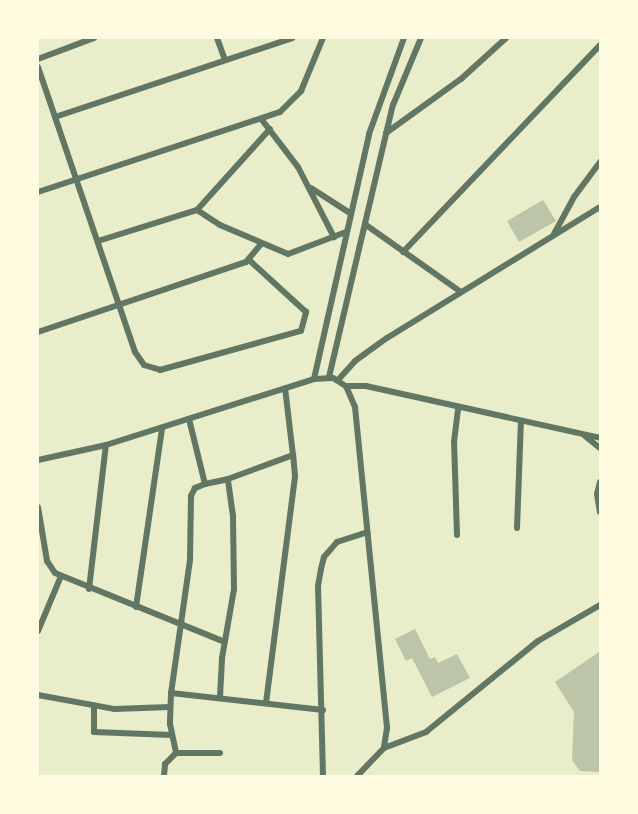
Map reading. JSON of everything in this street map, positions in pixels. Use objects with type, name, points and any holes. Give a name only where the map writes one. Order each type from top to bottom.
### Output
[{"type":"street","points":[[38,59],[94,38]]},
{"type":"street","points":[[217,38],[225,60]]},
{"type":"street","points":[[55,117],[292,38]]},
{"type":"street","points":[[38,192],[262,120],[280,112],[301,91],[323,38]]},
{"type":"street","points":[[314,379],[369,134],[404,38]]},
{"type":"street","points":[[329,377],[393,105],[421,38]]},
{"type":"street","points":[[386,133],[461,79],[506,38]]},
{"type":"street","points":[[403,252],[600,45]]},
{"type":"street","points":[[38,67],[135,352],[152,369],[301,331],[306,312],[249,260]]},
{"type":"street","points":[[262,120],[310,188],[334,237]]},
{"type":"street","points":[[98,241],[197,210],[270,129]]},
{"type":"street","points":[[554,234],[574,197],[600,162]]},
{"type":"street","points":[[310,188],[350,213]]},
{"type":"street","points":[[338,380],[368,351],[461,291],[600,207]]},
{"type":"street","points":[[197,210],[261,244],[295,254],[346,232]]},
{"type":"street","points":[[366,225],[461,291]]},
{"type":"street","points":[[38,332],[249,260],[261,244]]},
{"type":"street","points":[[38,460],[106,445],[314,379],[329,377],[346,386],[355,407],[386,705],[384,748]]},
{"type":"street","points":[[346,386],[366,386],[600,438]]},
{"type":"street","points":[[266,703],[295,476],[285,388]]},
{"type":"street","points":[[457,535],[454,442],[458,408]]},
{"type":"street","points":[[189,419],[205,484]]},
{"type":"street","points":[[517,528],[521,421]]},
{"type":"street","points":[[136,607],[162,428]]},
{"type":"street","points":[[582,434],[600,448]]},
{"type":"street","points":[[89,588],[106,445]]},
{"type":"street","points":[[176,753],[171,735],[170,706],[190,560],[191,496],[195,488],[228,479],[293,455]]},
{"type":"street","points":[[220,697],[234,579],[228,479]]},
{"type":"street","points":[[600,482],[597,495],[600,512]]},
{"type":"street","points":[[38,507],[47,561],[61,576],[136,607],[181,622],[225,642]]},
{"type":"street","points":[[323,777],[318,586],[324,557],[337,542],[367,532]]},
{"type":"street","points":[[38,631],[61,576]]},
{"type":"street","points":[[357,777],[384,748],[426,732],[538,641],[600,605]]},
{"type":"street","points":[[171,693],[322,710]]},
{"type":"street","points":[[38,695],[125,710],[170,706]]},
{"type":"street","points":[[94,706],[94,732],[171,735]]},
{"type":"street","points":[[164,777],[167,761],[176,753],[220,753]]},
{"type":"building","points":[[543,200],[556,221],[519,242],[507,221]]},
{"type":"building","points":[[415,629],[430,659],[435,657],[438,663],[457,654],[470,678],[432,697],[412,658],[406,661],[395,639]]},
{"type":"building","points":[[599,652],[600,772],[580,771],[572,760],[574,712],[555,682]]}]
